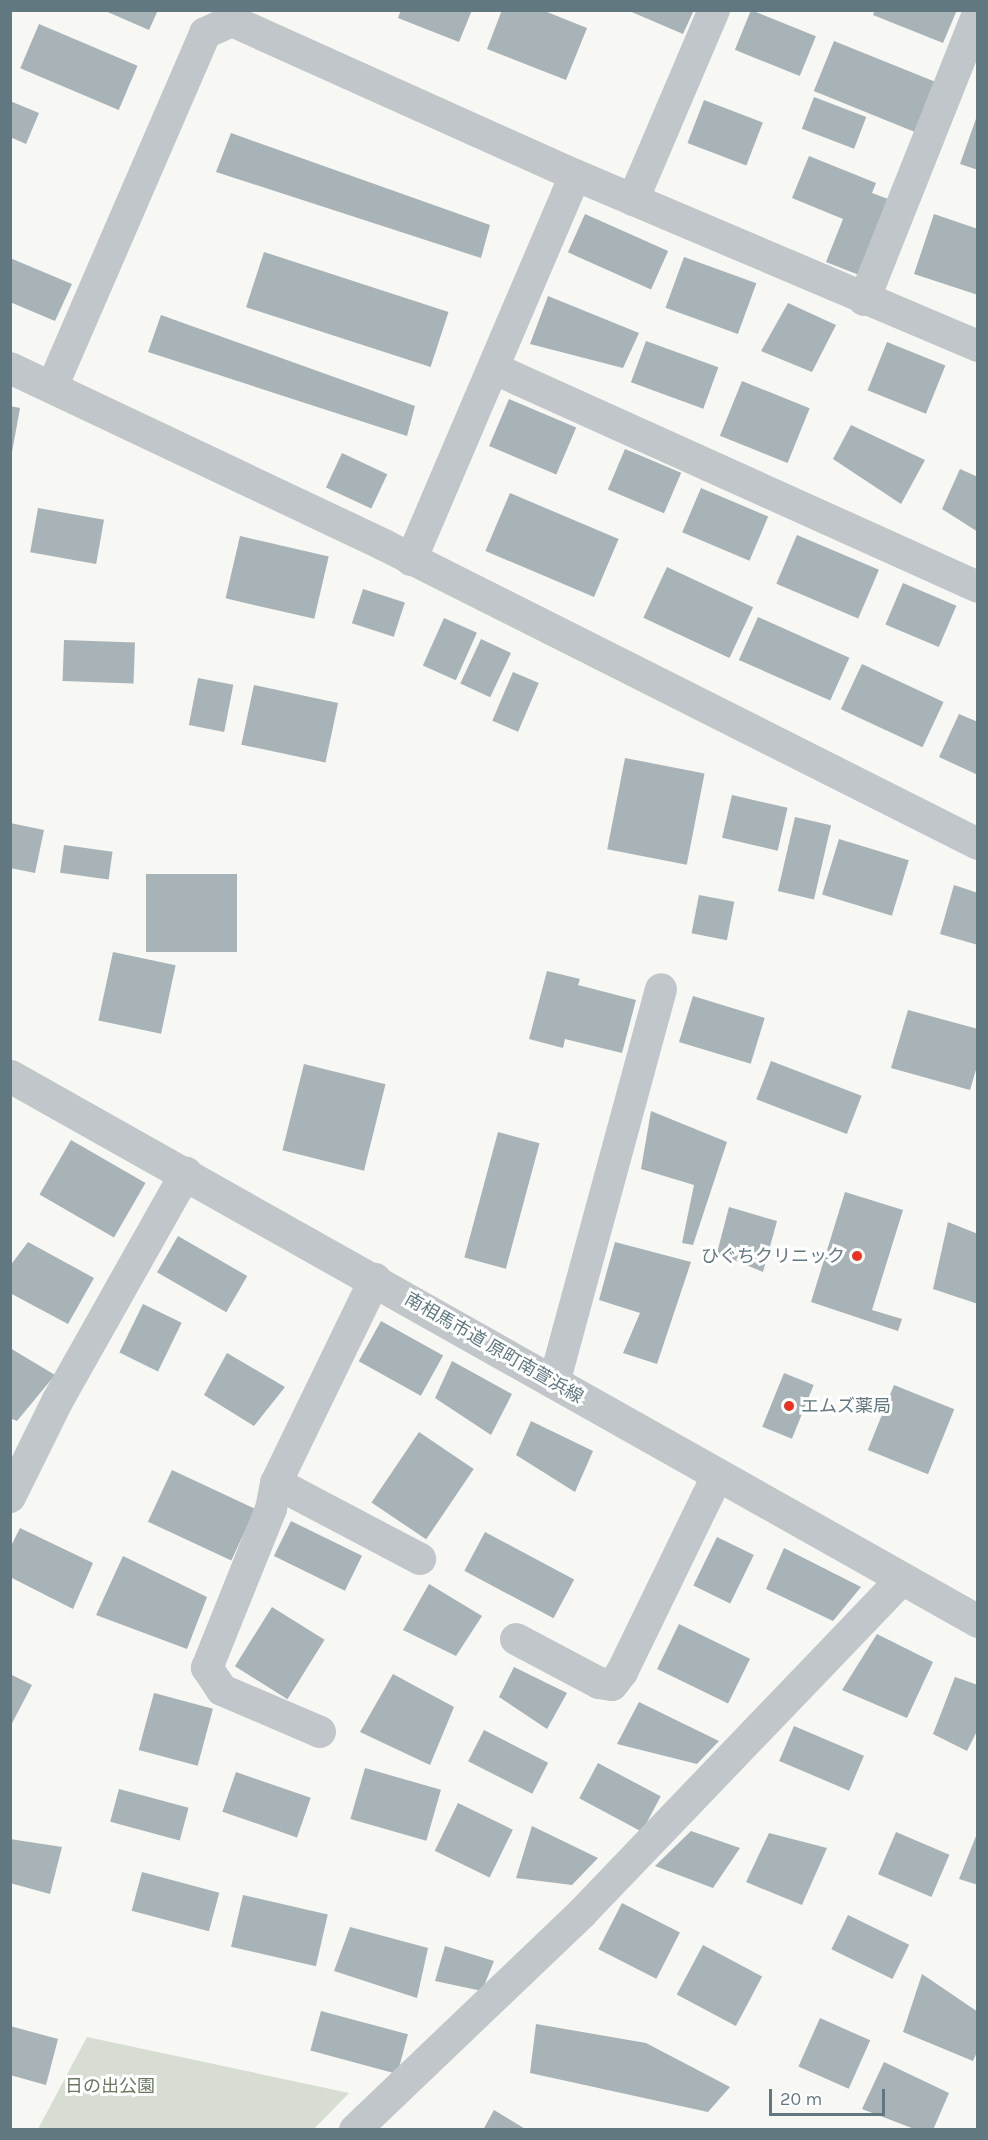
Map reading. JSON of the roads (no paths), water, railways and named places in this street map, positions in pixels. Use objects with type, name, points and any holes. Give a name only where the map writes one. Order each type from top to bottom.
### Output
[{"type":"street","points":[[633,200],[714,10]]},
{"type":"street","points":[[864,300],[978,14]]},
{"type":"street","points":[[53,385],[205,33],[232,21],[575,175],[864,300],[978,346]]},
{"type":"street","points":[[411,560],[495,369],[575,175]]},
{"type":"street","points":[[10,368],[53,385],[411,560],[978,844]]},
{"type":"street","points":[[495,369],[978,587]]},
{"type":"street","points":[[554,1383],[661,989]]},
{"type":"street","name":"南相馬市道 原町南萱浜線","points":[[10,1076],[375,1279],[717,1476],[978,1621]]},
{"type":"street","points":[[10,1497],[58,1400],[186,1173]]},
{"type":"street","points":[[320,1732],[222,1690],[207,1668],[271,1509],[276,1483],[375,1279]]},
{"type":"street","points":[[516,1639],[599,1683],[612,1684],[622,1672],[717,1476]]},
{"type":"street","points":[[276,1483],[420,1559]]},
{"type":"street","points":[[356,2130],[582,1913],[902,1579]]},
{"type":"place","name":"ひぐちクリニック","points":[[857,1256]]},
{"type":"place","name":"エムズ薬局","points":[[789,1406]]},
{"type":"park label","name":"日の出公園","points":[[110,2086]]}]
